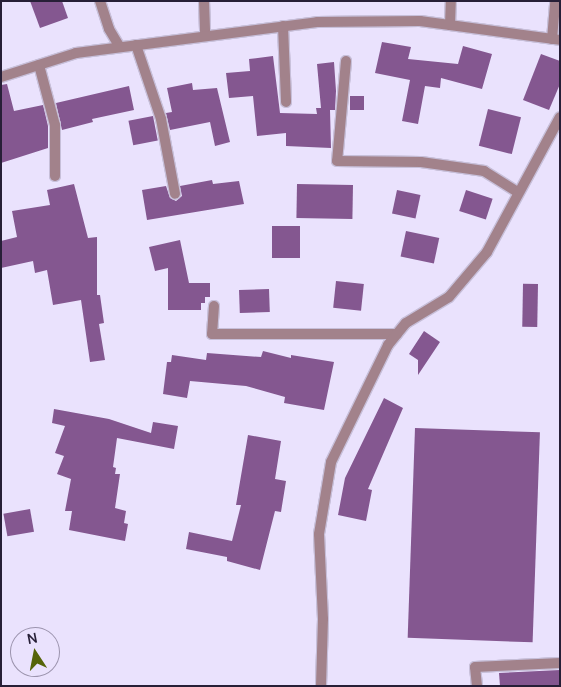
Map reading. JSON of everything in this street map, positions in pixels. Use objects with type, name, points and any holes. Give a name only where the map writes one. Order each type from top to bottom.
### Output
[{"type":"street","points":[[100,1],[109,28],[120,47]]},
{"type":"street","points":[[204,1],[205,36]]},
{"type":"street","points":[[450,1],[450,25]]},
{"type":"street","points":[[1,77],[76,53],[317,22],[420,21],[556,39],[555,1]]},
{"type":"street","points":[[284,26],[286,102]]},
{"type":"street","points":[[136,45],[161,119],[175,194]]},
{"type":"street","points":[[346,61],[337,161],[422,162],[484,171],[517,192]]},
{"type":"street","points":[[38,65],[55,124],[55,176]]},
{"type":"street","points":[[320,686],[323,619],[318,534],[331,462],[388,345],[406,323],[449,297],[487,252],[517,192],[560,117]]},
{"type":"street","points":[[214,306],[212,334],[397,334]]},
{"type":"street","points":[[477,686],[475,666],[560,663]]},
{"type":"building","points":[[30,1],[62,1],[68,18],[40,28]]},
{"type":"building","points":[[382,42],[411,47],[408,59],[458,64],[463,46],[492,54],[482,89],[441,78],[440,88],[425,86],[418,124],[402,121],[410,80],[375,73]]},
{"type":"building","points":[[541,54],[560,61],[560,84],[549,110],[523,100]]},
{"type":"building","points":[[273,56],[280,113],[317,114],[316,108],[321,108],[317,64],[334,62],[336,91],[335,110],[330,110],[331,148],[286,146],[286,133],[257,136],[253,96],[229,98],[226,73],[250,71],[249,59]]},
{"type":"building","points":[[192,83],[193,90],[217,88],[230,142],[215,146],[210,122],[170,130],[166,113],[172,112],[167,88]]},
{"type":"building","points":[[7,84],[14,111],[43,105],[48,126],[48,148],[1,163],[1,85]]},
{"type":"building","points":[[129,86],[134,110],[92,119],[93,122],[62,130],[56,103]]},
{"type":"building","points":[[350,96],[364,96],[364,110],[350,110]]},
{"type":"building","points":[[488,109],[521,117],[512,154],[479,146]]},
{"type":"building","points":[[153,116],[158,141],[133,145],[128,121]]},
{"type":"building","points":[[212,180],[213,184],[239,181],[244,204],[147,220],[142,190],[166,186],[170,198],[176,201],[182,196],[180,186]]},
{"type":"building","points":[[74,184],[88,238],[97,237],[97,295],[100,295],[104,323],[99,324],[105,360],[90,362],[81,300],[53,305],[47,270],[35,273],[33,261],[1,268],[1,241],[17,237],[12,211],[50,205],[47,190]]},
{"type":"building","points":[[297,184],[353,185],[352,219],[296,218]]},
{"type":"building","points":[[397,190],[420,195],[415,218],[392,213]]},
{"type":"building","points":[[466,190],[493,199],[486,220],[459,211]]},
{"type":"building","points":[[272,226],[300,226],[300,258],[272,258]]},
{"type":"building","points":[[406,231],[439,238],[434,264],[401,256]]},
{"type":"building","points":[[180,240],[189,283],[210,283],[210,297],[205,297],[205,303],[201,303],[201,310],[168,310],[168,268],[155,271],[149,247]]},
{"type":"building","points":[[336,281],[364,284],[361,311],[333,308]]},
{"type":"building","points":[[523,284],[538,284],[537,327],[522,327]]},
{"type":"building","points":[[269,289],[270,312],[240,313],[239,290]]},
{"type":"building","points":[[424,331],[440,342],[418,375],[418,360],[409,354]]},
{"type":"building","points":[[263,351],[291,358],[291,355],[334,362],[324,410],[284,403],[285,397],[246,386],[190,381],[187,398],[163,394],[167,362],[171,362],[172,355],[206,360],[207,353],[261,357]]},
{"type":"building","points":[[384,398],[403,408],[368,489],[372,490],[366,521],[338,515],[345,478]]},
{"type":"building","points":[[54,409],[109,419],[151,433],[153,422],[178,426],[174,449],[117,438],[113,467],[116,468],[115,474],[120,474],[115,508],[126,511],[124,523],[128,524],[125,541],[69,530],[72,511],[65,511],[71,479],[57,474],[64,456],[55,453],[65,426],[52,423]]},
{"type":"building","points":[[415,428],[540,432],[533,642],[408,638]]},
{"type":"building","points":[[248,435],[281,441],[275,479],[286,481],[281,512],[275,511],[260,570],[227,561],[227,557],[186,549],[189,532],[232,541],[241,505],[236,505]]},
{"type":"building","points":[[30,509],[34,532],[7,536],[3,514]]},
{"type":"building","points":[[560,670],[560,686],[500,686],[499,673]]}]
